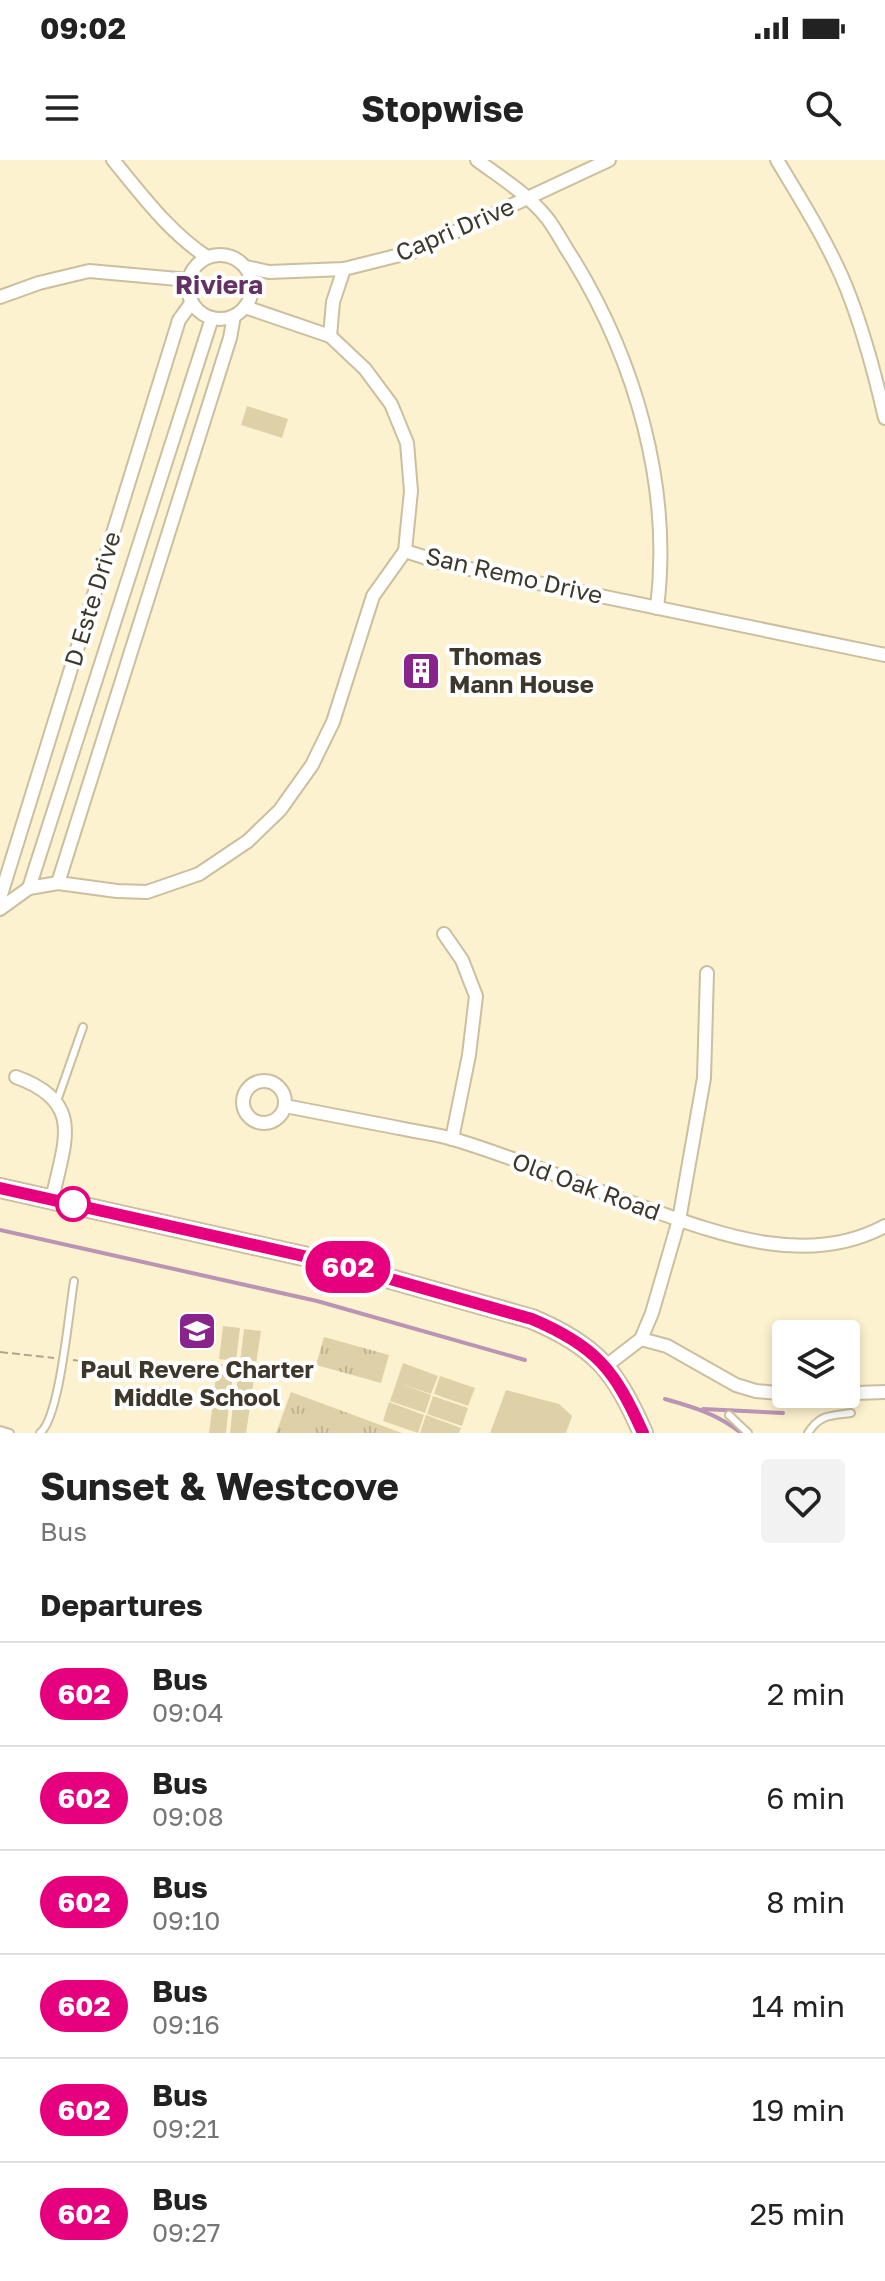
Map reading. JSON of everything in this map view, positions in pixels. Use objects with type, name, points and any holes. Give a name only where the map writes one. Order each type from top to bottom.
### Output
[{"type":"main road","points":[[0,1188],[330,1262],[518,1314],[569,1336],[593,1353],[606,1366],[625,1396],[643,1433]]},
{"type":"street","points":[[113,160],[189,246],[207,257]]},
{"type":"street","points":[[477,160],[528,198],[547,219],[595,298],[611,333],[635,393],[653,472],[662,568],[657,608]]},
{"type":"street","name":"Capri Drive","points":[[246,267],[269,272],[344,269],[412,252],[609,160]]},
{"type":"street","points":[[777,160],[818,228],[842,277],[860,326],[885,418]]},
{"type":"street","points":[[218,255],[238,260],[246,267],[252,287],[245,307],[234,316],[223,319],[212,318],[197,309],[189,295],[189,280],[199,263],[207,257],[218,255]]},
{"type":"street","points":[[330,336],[333,302],[344,269]]},
{"type":"street","points":[[0,297],[39,283],[89,271],[189,280]]},
{"type":"street","name":"D Este Drive","points":[[0,898],[179,320],[192,302]]},
{"type":"street","points":[[245,307],[330,336],[365,369],[391,404],[407,443],[411,491],[405,551]]},
{"type":"street","points":[[58,883],[230,338],[234,316]]},
{"type":"street","name":"D Este Drive","points":[[29,888],[212,318]]},
{"type":"street","name":"San Remo Drive","points":[[0,909],[29,888],[58,883],[147,892],[199,874],[248,841],[280,810],[312,765],[333,722],[373,596],[405,551],[446,564],[885,655]]},
{"type":"street","points":[[444,934],[462,960],[476,996],[469,1055],[452,1139]]},
{"type":"street","points":[[606,1366],[641,1339],[652,1313],[679,1220],[704,1078],[707,973]]},
{"type":"street","points":[[16,1077],[53,1096],[66,1121],[52,1200]]},
{"type":"street","name":"Old Oak Road","points":[[285,1106],[452,1139],[747,1241],[812,1245],[848,1241],[885,1227]]},
{"type":"street","points":[[641,1339],[667,1346],[736,1385],[756,1391],[798,1395],[885,1392]]},
{"type":"lane","points":[[57,1101],[83,1027]]},
{"type":"lane","points":[[40,1433],[47,1426],[57,1391],[74,1281]]},
{"type":"lane","points":[[808,1433],[824,1416],[851,1413]]},
{"type":"lane","points":[[729,1415],[748,1433]]},
{"type":"lane","points":[[0,1430],[10,1433]]},
{"type":"path","points":[[0,1352],[57,1358]]},
{"type":"path","points":[[70,1359],[119,1366]]},
{"type":"green space","points":[[247,406],[288,419],[282,438],[241,425]]},
{"type":"green space","points":[[223,1326],[240,1328],[236,1361],[219,1359]]},
{"type":"green space","points":[[244,1329],[261,1331],[256,1364],[240,1362]]},
{"type":"green space","points":[[324,1337],[389,1355],[381,1383],[316,1365]]},
{"type":"green space","points":[[403,1363],[438,1376],[431,1394],[399,1383],[431,1395],[425,1413],[390,1401]]},
{"type":"green space","points":[[218,1364],[234,1366],[230,1399],[213,1397]]},
{"type":"green space","points":[[239,1367],[255,1369],[251,1402],[235,1400]]},
{"type":"green space","points":[[440,1376],[475,1388],[468,1406],[434,1394]]},
{"type":"green space","points":[[506,1390],[559,1404],[572,1416],[566,1433],[490,1433]]},
{"type":"green space","points":[[291,1392],[402,1433],[276,1433]]},
{"type":"green space","points":[[433,1396],[468,1408],[462,1426],[427,1414]]},
{"type":"green space","points":[[213,1402],[229,1404],[226,1433],[209,1433]]},
{"type":"green space","points":[[389,1402],[424,1415],[418,1433],[383,1421]]},
{"type":"green space","points":[[233,1405],[250,1407],[246,1433],[230,1433]]},
{"type":"green space","points":[[426,1415],[461,1428],[459,1433],[420,1433]]},
{"type":"waterway","points":[[0,1230],[317,1301],[525,1360]]},
{"type":"waterway","points":[[665,1399],[714,1416],[741,1433]]},
{"type":"waterway","points":[[703,1409],[783,1413]]},
{"type":"bus line","name":"602","points":[[0,1188],[330,1262],[532,1319],[579,1342],[606,1366],[643,1433]]},
{"type":"place","name":"Thomas Mann House","points":[[421,671]]},
{"type":"place","name":"Paul Revere Charter Middle School","points":[[197,1331]]},
{"type":"district","name":"Riviera","points":[[219,285]]}]
